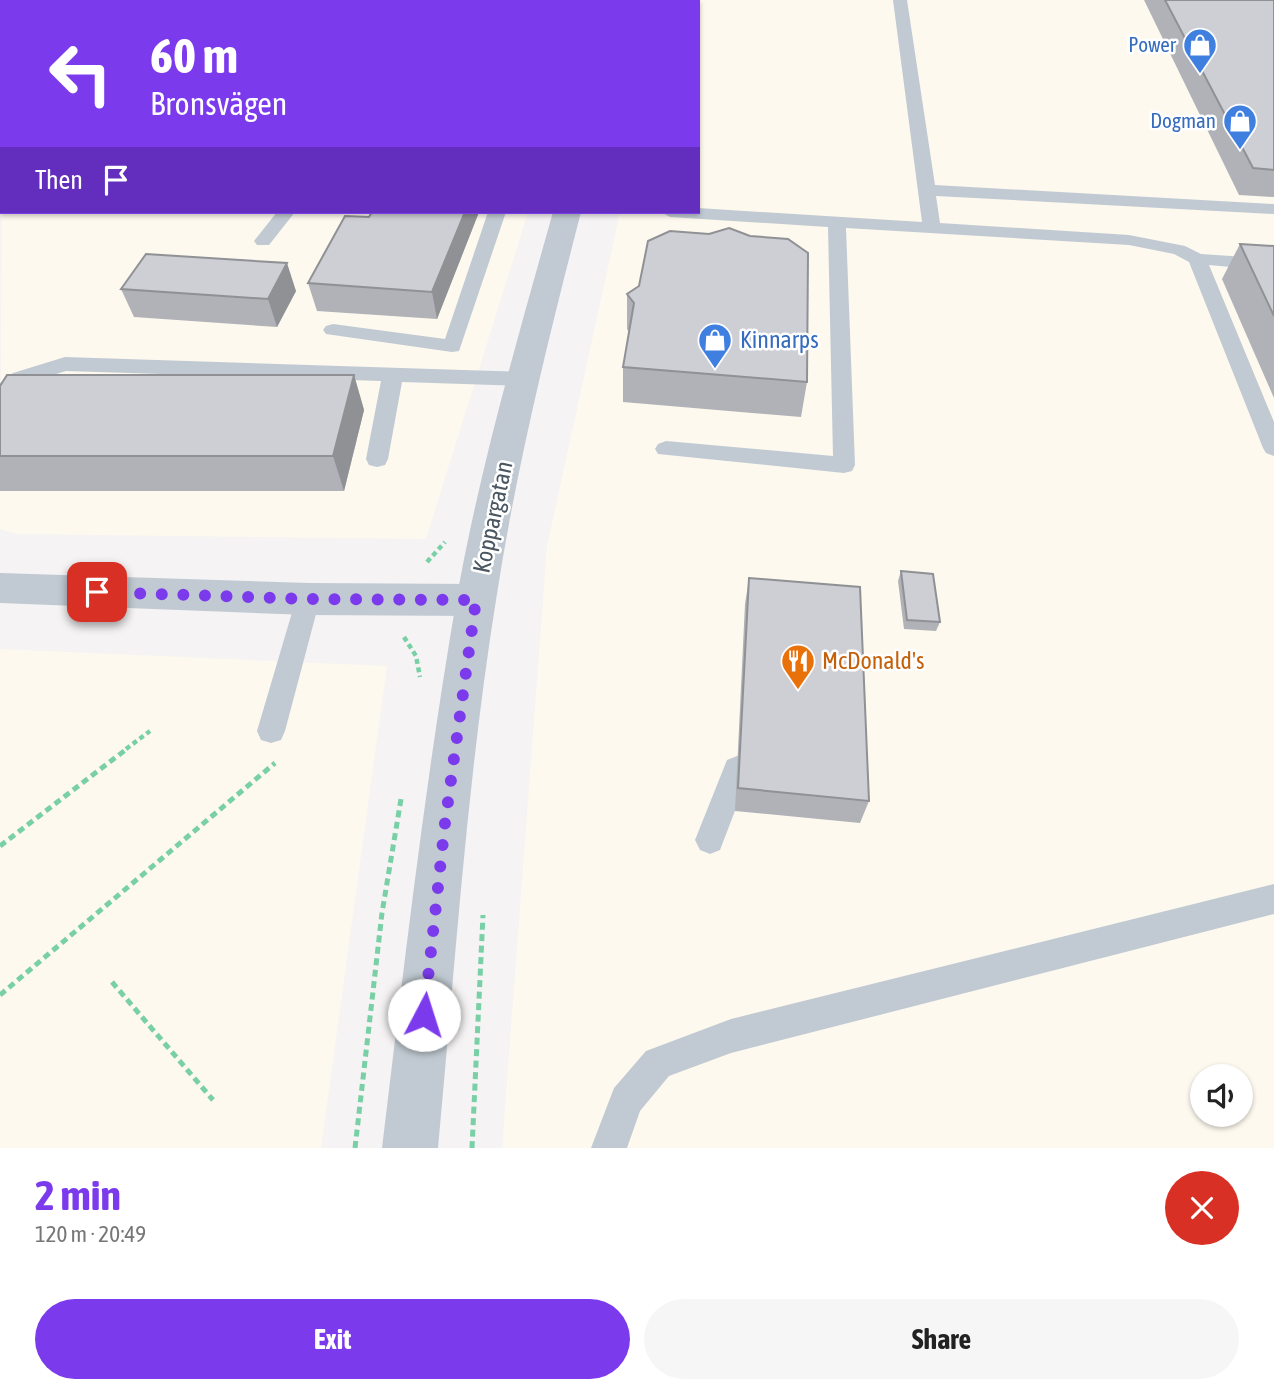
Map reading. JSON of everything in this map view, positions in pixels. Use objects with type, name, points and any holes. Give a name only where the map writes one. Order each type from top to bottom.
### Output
[{"type":"street","name":"Koppargatan","points":[[413,1139],[426,989],[445,823],[476,600],[522,379],[565,214]]},
{"type":"street","points":[[0,588],[308,599],[476,600]]},
{"type":"lane","points":[[900,0],[932,227]]},
{"type":"lane","points":[[927,190],[1274,209]]},
{"type":"lane","points":[[264,241],[284,214]]},
{"type":"lane","points":[[333,330],[452,346],[496,214]]},
{"type":"lane","points":[[700,214],[1129,240],[1179,250],[1197,259],[1274,265]]},
{"type":"lane","points":[[666,449],[844,465],[836,222]]},
{"type":"lane","points":[[1197,259],[1274,448]]},
{"type":"lane","points":[[0,394],[20,378],[65,364],[522,379]]},
{"type":"lane","points":[[377,459],[393,374]]},
{"type":"lane","points":[[271,731],[308,599]]},
{"type":"lane","points":[[710,840],[737,769]]},
{"type":"lane","points":[[609,1148],[626,1100],[658,1063],[731,1036],[1274,899]]},
{"type":"path","points":[[0,846],[150,731]]},
{"type":"path","points":[[0,995],[284,755]]},
{"type":"path","points":[[472,1148],[484,909]]},
{"type":"path","points":[[112,982],[213,1100]]},
{"type":"shaded area","points":[[700,0],[1274,0],[1274,1148],[502,1148],[547,546],[620,214],[700,214]]},
{"type":"shaded area","points":[[2,214],[527,214],[426,539],[16,534],[0,529]]},
{"type":"shaded area","points":[[0,649],[387,666],[321,1148],[0,1148]]},
{"type":"building","points":[[1165,0],[1274,0],[1274,170],[1253,168]]},
{"type":"building","points":[[371,214],[464,214],[432,292],[308,283],[345,216],[369,217]]},
{"type":"building","name":"Kinnarps","points":[[729,228],[750,236],[788,239],[808,253],[807,382],[623,367],[634,303],[627,294],[639,286],[648,241],[670,231],[709,234]]},
{"type":"building","points":[[1240,244],[1274,246],[1274,316]]},
{"type":"building","points":[[146,254],[287,263],[268,299],[121,289]]},
{"type":"building","points":[[7,375],[354,375],[333,456],[0,456],[0,386]]},
{"type":"building","points":[[901,571],[933,574],[940,622],[907,620]]},
{"type":"building","name":"McDonald's","points":[[749,578],[860,587],[869,801],[738,788]]},
{"type":"place","name":"Power","points":[[1200,75]]},
{"type":"place","name":"Dogman","points":[[1240,151]]},
{"type":"place","name":"Kinnarps","points":[[715,370]]},
{"type":"place","name":"McDonald's","points":[[798,691]]},
{"type":"route","points":[[97,592],[308,599],[476,600],[445,823],[424,1015]]}]
